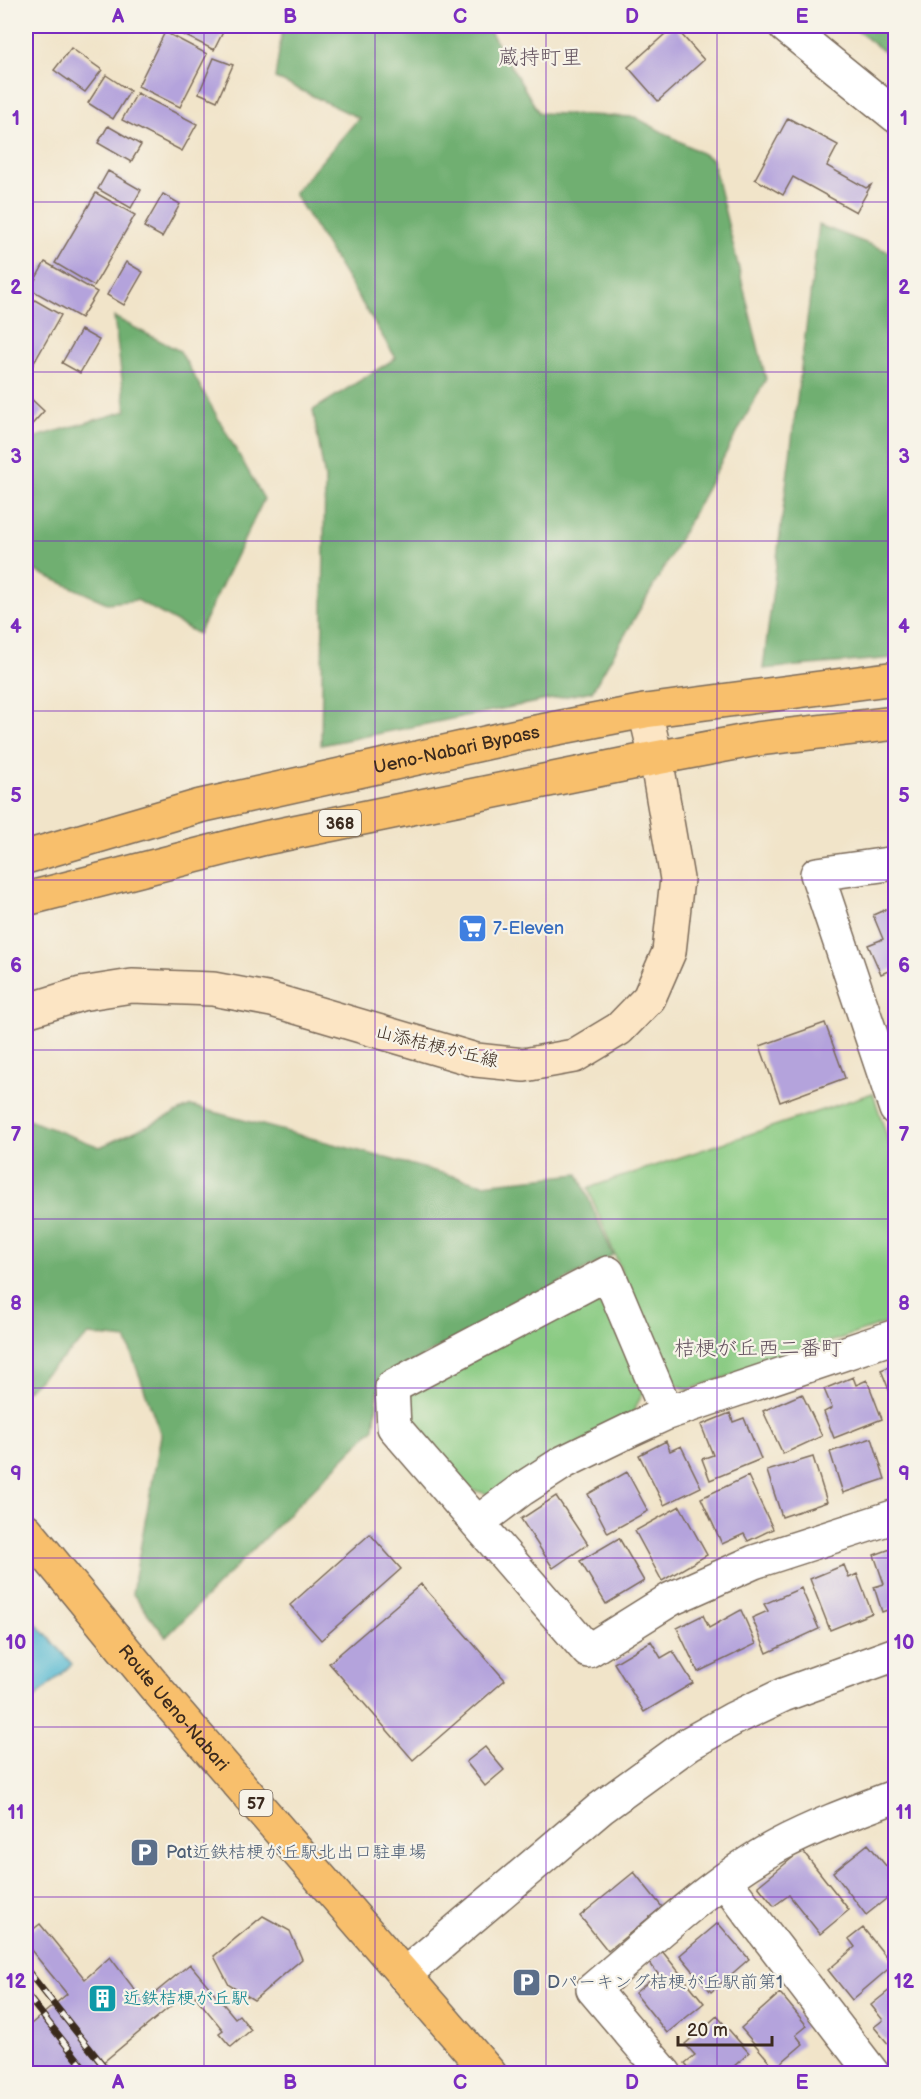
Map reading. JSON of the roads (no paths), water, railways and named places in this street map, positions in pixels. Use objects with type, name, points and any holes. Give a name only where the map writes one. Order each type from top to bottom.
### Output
[{"type":"main road","name":"Ueno-Nabari Bypass","points":[[26,857],[200,806],[525,734],[645,711],[896,678]]},
{"type":"main road","name":"山添桔梗が丘線","points":[[26,1011],[81,994],[132,986],[213,989],[272,1000],[476,1059],[524,1065],[574,1056],[619,1029],[649,998],[669,952],[677,879],[656,758],[645,711]]},
{"type":"main road","name":"368","points":[[26,899],[265,838],[656,758],[757,739],[896,723]]},
{"type":"main road","name":"Route Ueno-Nabari","points":[[26,1530],[155,1687],[490,2073]]},
{"type":"street","points":[[785,26],[896,116]]},
{"type":"street","points":[[896,863],[818,874],[896,1109]]},
{"type":"street","points":[[667,1413],[608,1273],[392,1387],[394,1427],[588,1651],[671,1599],[754,1562],[896,1516]]},
{"type":"street","points":[[477,1523],[522,1489],[564,1462],[667,1413],[896,1336]]},
{"type":"street","points":[[404,1976],[503,1889],[601,1808],[690,1743],[783,1695],[896,1653]]},
{"type":"street","points":[[665,2073],[593,1989],[724,1880],[783,1843],[891,1806]]},
{"type":"street","points":[[724,1880],[873,2073]]},
{"type":"water","points":[[26,1612],[72,1664],[26,1706]]},
{"type":"railway","points":[[26,1969],[110,2074]]},
{"type":"railway","points":[[26,1994],[89,2074]]},
{"type":"place","name":"7-Eleven","points":[[472,928]]},
{"type":"place","name":"Pat近鉄桔梗が丘駅北出口駐車場","points":[[145,1852]]},
{"type":"place","name":"Dパーキング桔梗が丘駅前第1","points":[[526,1982]]},
{"type":"place","name":"近鉄桔梗が丘駅","points":[[102,1998]]},
{"type":"district","name":"蔵持町里","points":[[540,57]]},
{"type":"district","name":"桔梗が丘西二番町","points":[[758,1348]]}]
